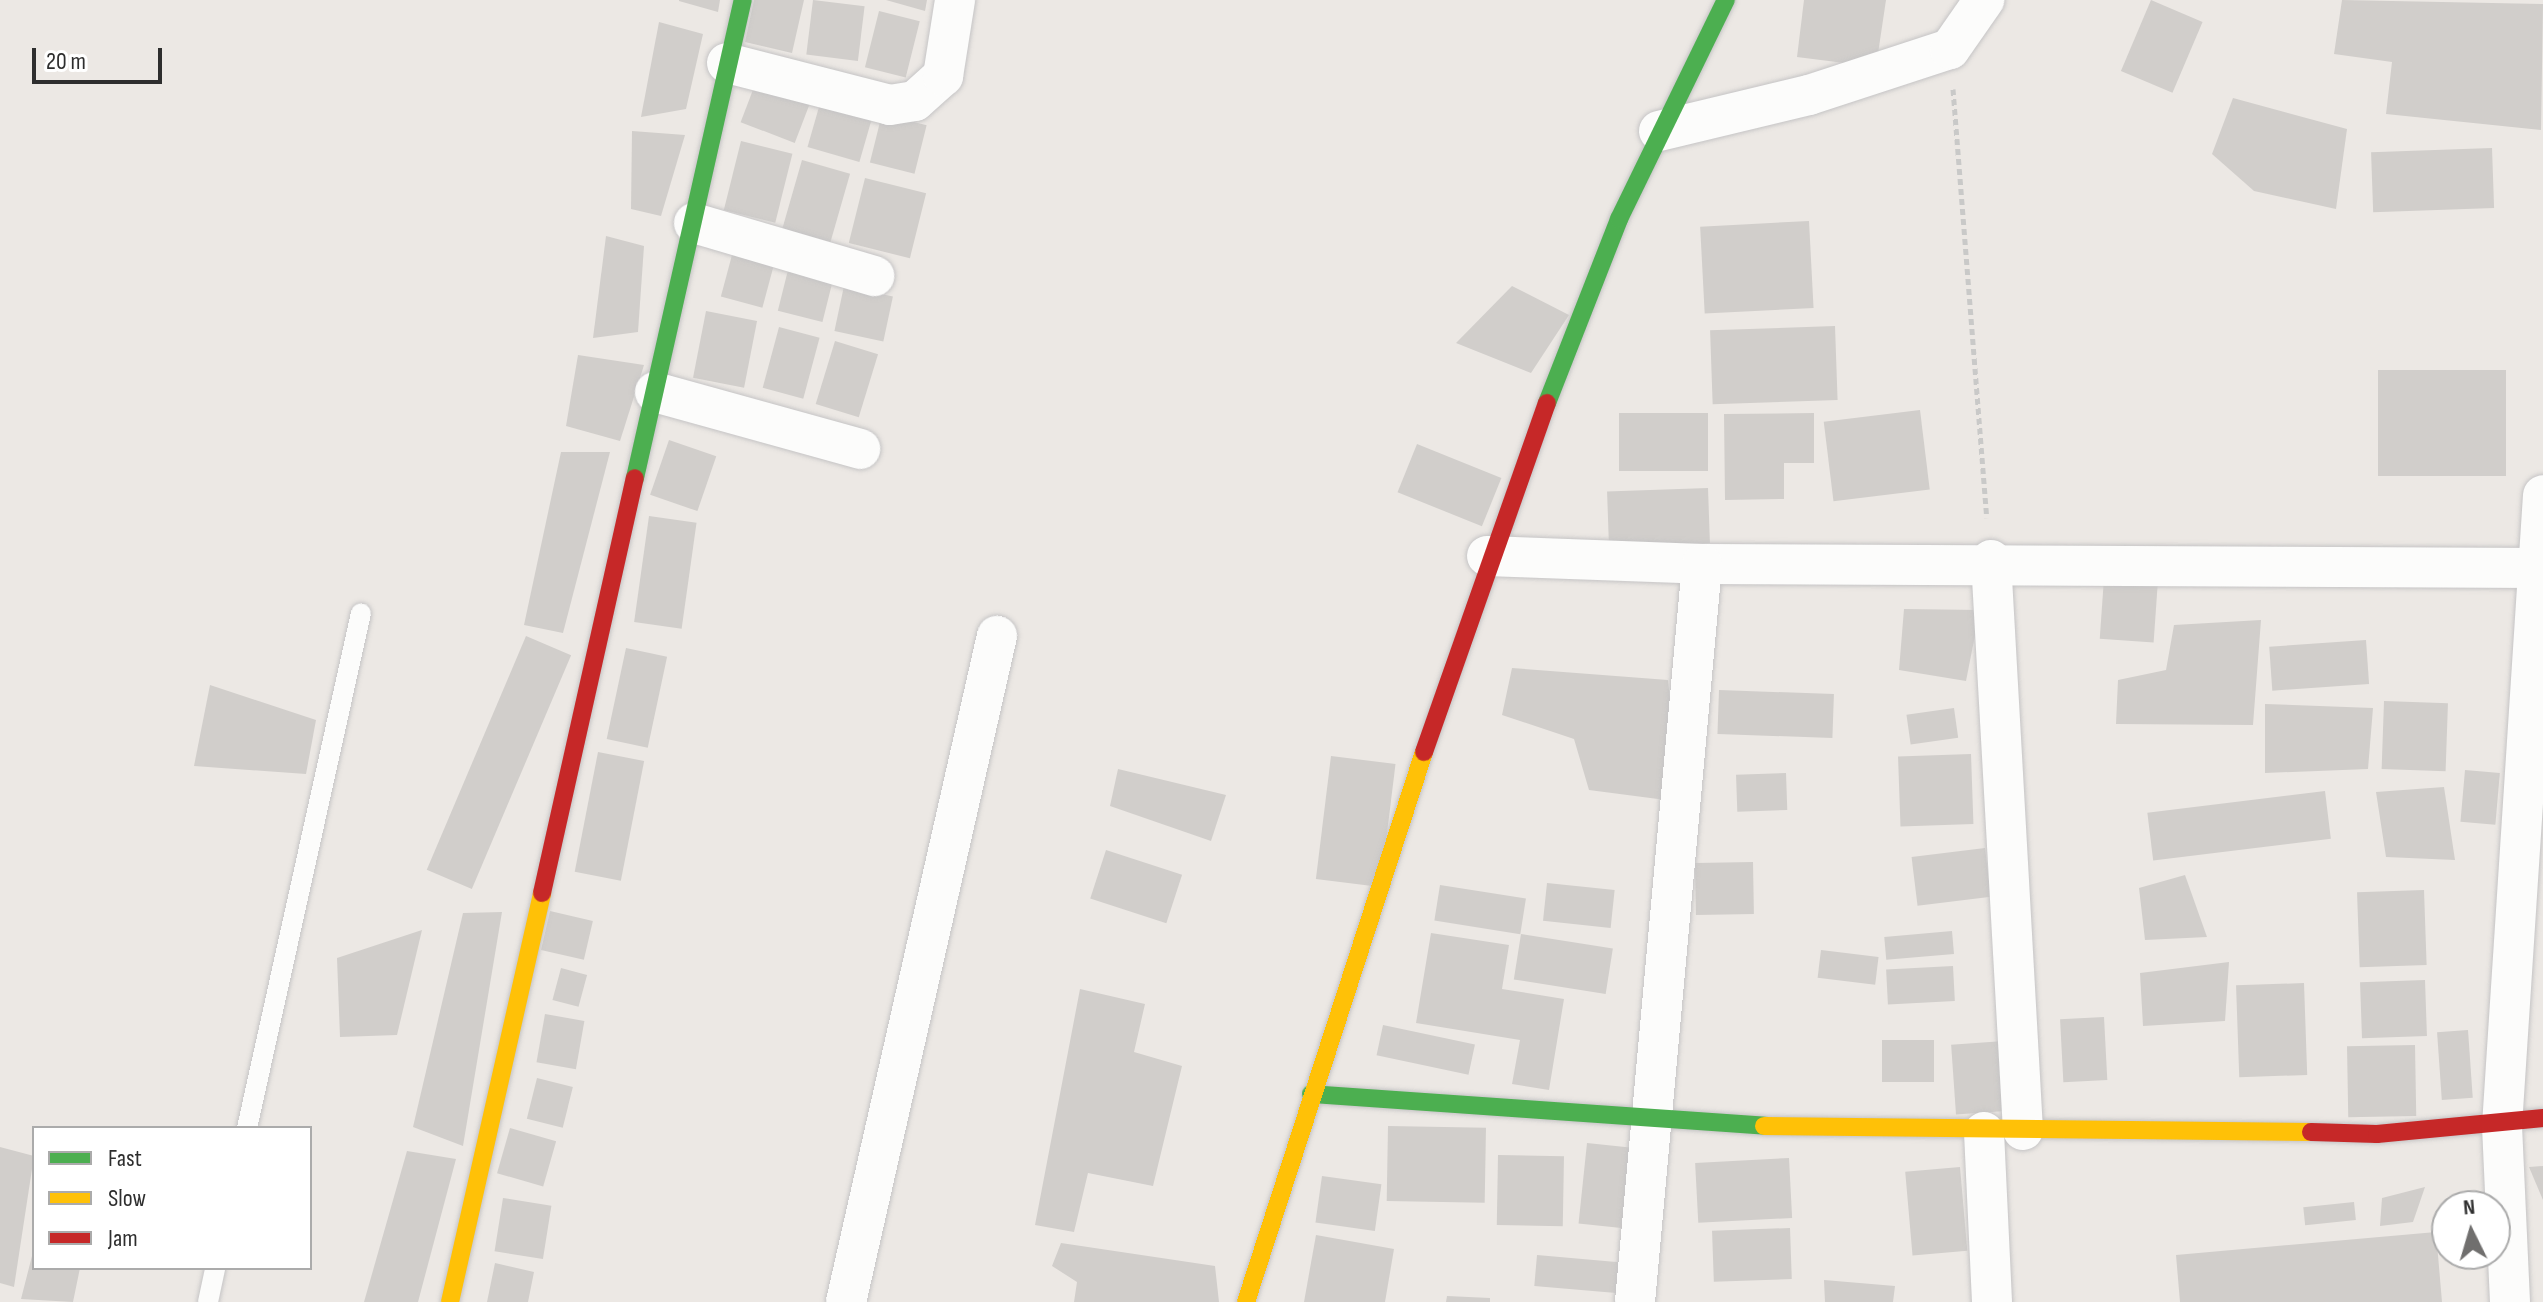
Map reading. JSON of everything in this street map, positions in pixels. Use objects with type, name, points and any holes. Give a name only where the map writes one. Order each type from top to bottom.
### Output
[{"type":"street","points":[[450,1302],[743,0]]},
{"type":"street","points":[[727,63],[890,105],[915,101],[943,76],[955,0]]},
{"type":"street","points":[[1246,1302],[1487,556],[1659,131],[1726,0]]},
{"type":"street","points":[[1659,131],[1809,95],[1950,49],[1984,0]]},
{"type":"street","points":[[694,223],[874,276]]},
{"type":"street","points":[[655,392],[860,449]]},
{"type":"street","points":[[2510,1302],[2502,1126],[2535,752],[2543,495]]},
{"type":"street","points":[[1487,556],[1702,564],[1991,560],[2539,568]]},
{"type":"street","points":[[1991,560],[2023,1130]]},
{"type":"street","points":[[1635,1302],[1647,1123],[1702,564]]},
{"type":"street","points":[[846,1302],[997,636]]},
{"type":"street","points":[[1311,1094],[1647,1123],[1984,1132],[2377,1134],[2502,1126],[2543,1118]]},
{"type":"street","points":[[1984,1132],[1992,1302]]},
{"type":"lane","points":[[247,1126],[361,613]]},
{"type":"lane","points":[[208,1302],[215,1270]]},
{"type":"path","points":[[1950,49],[1991,560]]},
{"type":"building","points":[[679,0],[720,0],[718,12]]},
{"type":"building","points":[[754,0],[804,0],[792,53],[745,42]]},
{"type":"building","points":[[813,0],[865,6],[858,61],[806,55]]},
{"type":"building","points":[[886,0],[927,0],[925,11]]},
{"type":"building","points":[[1804,0],[1886,0],[1876,67],[1797,57]]},
{"type":"building","points":[[2151,0],[2203,22],[2172,93],[2121,71]]},
{"type":"building","points":[[2342,0],[2543,4],[2541,130],[2386,114],[2392,62],[2334,54]]},
{"type":"building","points":[[879,11],[920,21],[906,77],[865,67]]},
{"type":"building","points":[[659,22],[703,34],[686,109],[641,117]]},
{"type":"building","points":[[756,82],[810,103],[795,143],[741,122]]},
{"type":"building","points":[[2233,98],[2347,129],[2336,209],[2254,191],[2212,154]]},
{"type":"building","points":[[821,100],[873,115],[859,162],[807,147]]},
{"type":"building","points":[[882,114],[927,125],[915,174],[870,163]]},
{"type":"building","points":[[632,131],[685,135],[661,216],[631,209]]},
{"type":"building","points":[[741,141],[792,154],[775,223],[724,210]]},
{"type":"building","points":[[2492,148],[2494,208],[2373,212],[2371,152]]},
{"type":"building","points":[[802,160],[850,174],[830,242],[782,228]]},
{"type":"building","points":[[865,178],[926,193],[910,258],[849,243]]},
{"type":"building","points":[[1809,221],[1814,308],[1705,314],[1700,227]]},
{"type":"building","points":[[606,236],[644,246],[638,332],[593,338]]},
{"type":"building","points":[[732,255],[774,266],[762,308],[721,297]]},
{"type":"building","points":[[788,270],[833,281],[822,322],[778,311]]},
{"type":"building","points":[[844,286],[893,296],[883,341],[834,331]]},
{"type":"building","points":[[1512,286],[1569,315],[1531,373],[1456,343]]},
{"type":"building","points":[[706,311],[757,321],[744,388],[693,378]]},
{"type":"building","points":[[1835,326],[1838,400],[1713,404],[1710,330]]},
{"type":"building","points":[[779,327],[820,338],[803,399],[763,388]]},
{"type":"building","points":[[835,341],[878,354],[859,417],[816,404]]},
{"type":"building","points":[[578,355],[644,365],[620,441],[566,426]]},
{"type":"building","points":[[2378,370],[2506,370],[2506,476],[2378,476]]},
{"type":"building","points":[[1920,410],[1930,489],[1833,501],[1824,422]]},
{"type":"building","points":[[1619,413],[1708,413],[1708,471],[1619,471]]},
{"type":"building","points":[[1814,413],[1814,463],[1784,463],[1784,499],[1725,500],[1724,414]]},
{"type":"building","points":[[669,440],[716,456],[697,511],[650,495]]},
{"type":"building","points":[[1417,444],[1501,478],[1482,526],[1398,492]]},
{"type":"building","points":[[561,452],[610,452],[563,633],[524,625]]},
{"type":"building","points":[[1708,488],[1710,543],[1609,546],[1607,492]]},
{"type":"building","points":[[649,516],[697,523],[682,629],[634,622]]},
{"type":"building","points":[[2104,578],[2158,582],[2154,643],[2100,639]]},
{"type":"building","points":[[1904,609],[1980,610],[1966,681],[1899,670]]},
{"type":"building","points":[[2261,620],[2253,725],[2116,724],[2118,680],[2166,670],[2174,625]]},
{"type":"building","points":[[526,636],[571,655],[472,889],[427,870]]},
{"type":"building","points":[[2366,640],[2369,684],[2272,691],[2269,647]]},
{"type":"building","points":[[626,648],[667,657],[648,748],[607,739]]},
{"type":"building","points":[[1512,668],[1668,680],[1681,802],[1589,790],[1574,739],[1502,715]]},
{"type":"building","points":[[210,685],[316,720],[306,774],[194,766]]},
{"type":"building","points":[[1719,690],[1834,694],[1832,738],[1717,734]]},
{"type":"building","points":[[2384,701],[2448,703],[2446,771],[2382,769]]},
{"type":"building","points":[[2265,704],[2373,708],[2368,769],[2265,773]]},
{"type":"building","points":[[1954,708],[1958,738],[1911,744],[1906,715]]},
{"type":"building","points":[[598,752],[644,761],[621,881],[575,872]]},
{"type":"building","points":[[1971,754],[1973,824],[1900,827],[1898,757]]},
{"type":"building","points":[[1331,756],[1396,764],[1380,887],[1316,879]]},
{"type":"building","points":[[1118,769],[1226,795],[1211,841],[1110,806]]},
{"type":"building","points":[[2465,770],[2500,773],[2495,825],[2460,822]]},
{"type":"building","points":[[1786,773],[1787,810],[1737,812],[1736,775]]},
{"type":"building","points":[[2444,787],[2455,860],[2386,857],[2376,792]]},
{"type":"building","points":[[2325,791],[2331,839],[2153,860],[2147,813]]},
{"type":"building","points":[[1985,848],[1991,897],[1918,906],[1912,857]]},
{"type":"building","points":[[1106,850],[1182,875],[1166,923],[1090,899]]},
{"type":"building","points":[[1753,862],[1754,914],[1696,915],[1695,863]]},
{"type":"building","points":[[2185,875],[2207,937],[2145,940],[2139,888]]},
{"type":"building","points":[[1547,883],[1615,890],[1611,928],[1543,921]]},
{"type":"building","points":[[1440,885],[1526,899],[1520,934],[1434,921]]},
{"type":"building","points":[[2424,890],[2427,965],[2360,967],[2357,892]]},
{"type":"building","points":[[550,911],[593,921],[584,960],[541,950]]},
{"type":"building","points":[[502,912],[463,1146],[413,1127],[463,913]]},
{"type":"building","points":[[422,930],[397,1035],[340,1037],[337,958]]},
{"type":"building","points":[[1952,931],[1954,954],[1886,960],[1884,937]]},
{"type":"building","points":[[1431,933],[1509,945],[1502,989],[1564,999],[1549,1090],[1512,1084],[1520,1040],[1416,1023]]},
{"type":"building","points":[[1521,934],[1613,949],[1606,994],[1514,979]]},
{"type":"building","points":[[1821,950],[1879,957],[1875,985],[1818,978]]},
{"type":"building","points":[[2229,962],[2225,1021],[2143,1026],[2140,973]]},
{"type":"building","points":[[1953,966],[1955,1001],[1888,1004],[1886,970]]},
{"type":"building","points":[[561,968],[587,975],[579,1007],[552,1000]]},
{"type":"building","points":[[2425,980],[2427,1036],[2362,1038],[2360,982]]},
{"type":"building","points":[[2304,983],[2307,1075],[2239,1077],[2236,985]]},
{"type":"building","points":[[1080,989],[1145,1004],[1134,1052],[1182,1066],[1153,1186],[1088,1173],[1074,1232],[1035,1225]]},
{"type":"building","points":[[545,1014],[584,1021],[576,1069],[536,1062]]},
{"type":"building","points":[[2104,1017],[2107,1080],[2063,1082],[2060,1019]]},
{"type":"building","points":[[1383,1025],[1475,1045],[1469,1075],[1377,1055]]},
{"type":"building","points":[[2468,1030],[2473,1098],[2442,1100],[2437,1032]]},
{"type":"building","points":[[1882,1040],[1934,1040],[1934,1082],[1882,1082]]},
{"type":"building","points":[[2004,1041],[2009,1111],[1956,1115],[1951,1045]]},
{"type":"building","points":[[2415,1045],[2416,1116],[2348,1117],[2347,1046]]},
{"type":"building","points":[[537,1078],[573,1087],[563,1128],[527,1119]]},
{"type":"building","points":[[1388,1126],[1486,1128],[1485,1203],[1387,1201]]},
{"type":"building","points":[[510,1128],[556,1141],[543,1186],[497,1173]]},
{"type":"building","points":[[1587,1143],[1642,1149],[1633,1229],[1579,1224]]},
{"type":"building","points":[[0,1147],[32,1155],[32,1169],[14,1287],[0,1283]]},
{"type":"building","points":[[407,1151],[456,1159],[418,1302],[364,1302]]},
{"type":"building","points":[[1498,1155],[1564,1156],[1563,1226],[1497,1225]]},
{"type":"building","points":[[1789,1158],[1792,1218],[1698,1223],[1695,1163]]},
{"type":"building","points":[[2543,1166],[2543,1200],[2529,1167]]},
{"type":"building","points":[[1960,1167],[1967,1251],[1913,1255],[1905,1172]]},
{"type":"building","points":[[1322,1176],[1381,1184],[1375,1231],[1315,1223]]},
{"type":"building","points":[[2425,1187],[2413,1222],[2380,1226],[2382,1198]]},
{"type":"building","points":[[503,1198],[551,1206],[543,1259],[495,1251]]},
{"type":"building","points":[[2354,1202],[2356,1220],[2305,1225],[2303,1207]]},
{"type":"building","points":[[1790,1228],[1792,1279],[1714,1282],[1712,1231]]},
{"type":"building","points":[[2431,1232],[2431,1270],[2439,1270],[2442,1302],[2180,1302],[2176,1255]]},
{"type":"building","points":[[1316,1235],[1394,1249],[1385,1302],[1304,1302]]},
{"type":"building","points":[[1061,1243],[1215,1266],[1219,1302],[1074,1302],[1077,1282],[1052,1266]]},
{"type":"building","points":[[1537,1255],[1625,1263],[1622,1294],[1534,1286]]},
{"type":"building","points":[[32,1256],[32,1270],[80,1270],[73,1302],[21,1299]]},
{"type":"building","points":[[495,1263],[534,1272],[528,1302],[487,1302]]},
{"type":"building","points":[[1824,1280],[1895,1286],[1893,1302],[1825,1302]]},
{"type":"building","points":[[1447,1296],[1490,1298],[1490,1302],[1446,1302]]},
{"type":"traffic: fast","points":[[635,478],[743,0]]},
{"type":"traffic: fast","points":[[1547,403],[1619,219],[1726,0]]},
{"type":"traffic: fast","points":[[1311,1094],[1764,1126]]},
{"type":"traffic: slow","points":[[1246,1302],[1424,752]]},
{"type":"traffic: slow","points":[[450,1302],[542,893]]},
{"type":"traffic: slow","points":[[1764,1126],[2311,1132]]},
{"type":"traffic: jam","points":[[1424,752],[1547,403]]},
{"type":"traffic: jam","points":[[542,893],[635,478]]},
{"type":"traffic: jam","points":[[2311,1132],[2377,1134],[2543,1118]]}]
